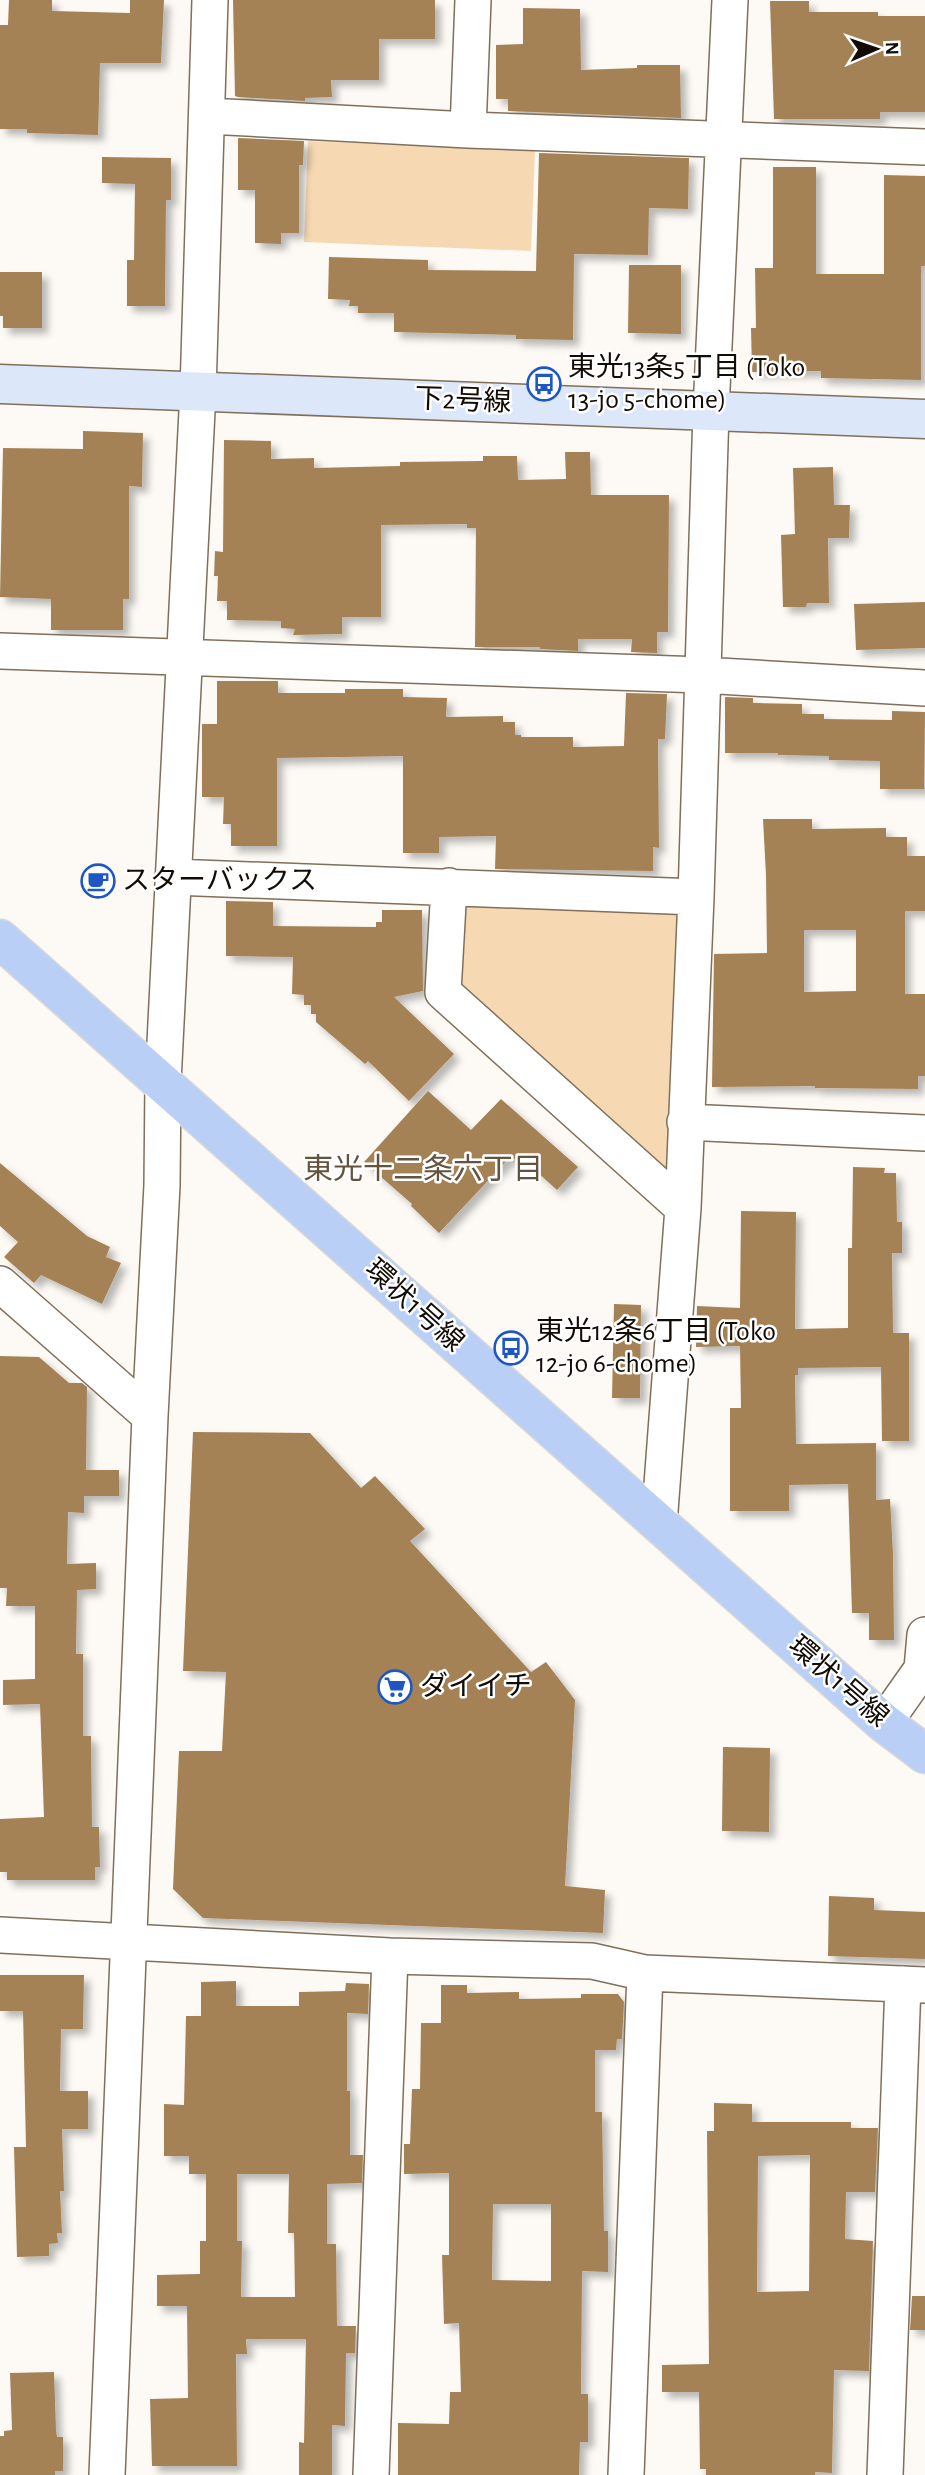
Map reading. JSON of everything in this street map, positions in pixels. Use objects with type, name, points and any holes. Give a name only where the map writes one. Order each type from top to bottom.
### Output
[{"type":"main road","name":"環状1号線","points":[[0,939],[884,1723],[925,1754]]},
{"type":"street","points":[[107,2475],[150,1416],[162,1185],[163,1082],[198,391],[211,0]]},
{"type":"street","points":[[468,130],[473,0]]},
{"type":"street","points":[[659,1524],[683,1208],[711,411],[730,0]]},
{"type":"street","points":[[208,116],[468,130],[925,147]]},
{"type":"street","name":"下2号線","points":[[0,384],[925,419]]},
{"type":"street","points":[[0,651],[702,675],[925,688]]},
{"type":"street","points":[[173,877],[696,897]]},
{"type":"street","points":[[449,886],[443,992],[683,1208]]},
{"type":"street","points":[[685,1122],[925,1133]]},
{"type":"street","points":[[0,1284],[150,1416]]},
{"type":"street","points":[[884,1723],[922,1670],[925,1635]]},
{"type":"street","points":[[0,1935],[390,1956],[592,1961],[645,1973],[914,1984],[885,2475]]},
{"type":"street","points":[[371,2475],[390,1956]]},
{"type":"street","points":[[626,2475],[645,1973]]},
{"type":"shaded area","points":[[308,141],[535,151],[531,251],[304,242]]},
{"type":"shaded area","points":[[449,886],[696,897],[683,1208],[443,992]]},
{"type":"building","points":[[9,0],[52,0],[52,11],[130,13],[130,0],[164,0],[161,63],[100,63],[98,135],[27,133],[27,129],[0,129],[0,25],[8,25]]},
{"type":"building","points":[[233,0],[435,0],[435,39],[379,39],[379,80],[331,80],[332,97],[305,98],[305,101],[238,97],[235,96]]},
{"type":"building","points":[[770,1],[809,1],[809,12],[878,12],[878,16],[925,16],[925,112],[880,112],[880,119],[774,119]]},
{"type":"building","points":[[523,8],[580,9],[581,70],[637,68],[637,65],[680,65],[681,118],[508,111],[508,99],[496,99],[496,45],[523,44]]},
{"type":"building","points":[[238,138],[304,141],[303,165],[299,165],[299,233],[281,233],[281,244],[255,243],[255,190],[238,190]]},
{"type":"building","points":[[539,153],[689,158],[688,209],[649,208],[648,255],[574,254],[573,340],[516,339],[516,335],[394,332],[394,313],[358,313],[358,306],[349,306],[350,300],[328,299],[329,257],[428,260],[428,270],[536,271]]},
{"type":"building","points":[[102,157],[171,158],[171,200],[166,200],[165,306],[127,306],[127,260],[134,260],[135,184],[102,183]]},
{"type":"building","points":[[773,167],[816,167],[816,274],[884,274],[884,175],[925,176],[925,266],[921,266],[921,380],[821,378],[821,371],[752,372],[751,328],[756,328],[755,268],[773,268]]},
{"type":"building","points":[[629,265],[681,265],[681,334],[628,333]]},
{"type":"building","points":[[0,272],[42,272],[42,328],[3,328],[3,316],[0,316]]},
{"type":"building","points":[[83,431],[143,433],[142,487],[129,486],[129,599],[123,599],[123,630],[51,630],[51,599],[0,597],[3,448],[83,449]]},
{"type":"building","points":[[224,440],[271,441],[271,459],[314,458],[314,468],[400,466],[400,462],[483,461],[483,456],[517,456],[518,480],[566,479],[565,452],[590,452],[591,495],[669,495],[668,632],[657,632],[657,653],[631,652],[632,639],[578,639],[578,651],[540,647],[475,647],[476,528],[467,528],[467,524],[381,525],[381,617],[342,617],[342,634],[293,635],[295,629],[281,628],[281,621],[227,620],[227,601],[217,601],[218,576],[214,576],[215,551],[223,552]]},
{"type":"building","points":[[833,467],[834,505],[850,505],[849,538],[828,538],[829,603],[783,607],[781,535],[795,534],[793,468]]},
{"type":"building","points":[[925,602],[925,648],[856,650],[854,604]]},
{"type":"building","points":[[217,681],[278,681],[278,693],[345,693],[345,689],[403,689],[403,697],[447,698],[446,717],[503,716],[503,722],[515,722],[515,735],[573,737],[573,747],[624,746],[626,693],[667,694],[665,739],[658,739],[659,848],[653,847],[653,871],[495,869],[496,836],[439,837],[439,853],[403,853],[403,756],[277,758],[277,846],[231,846],[231,824],[223,824],[224,797],[202,797],[202,724],[217,724]]},
{"type":"building","points":[[725,697],[753,698],[753,703],[802,704],[802,714],[824,714],[824,719],[892,720],[892,711],[925,712],[924,789],[880,789],[880,761],[829,760],[829,756],[778,753],[725,753]]},
{"type":"building","points":[[763,819],[812,819],[812,829],[886,828],[886,837],[907,837],[907,856],[925,856],[925,911],[905,911],[905,994],[925,994],[925,1076],[918,1076],[918,1089],[712,1087],[714,954],[767,953]],"holes":[[[804,930],[856,930],[856,991],[804,992]]]},
{"type":"building","points":[[226,901],[273,902],[273,926],[376,927],[376,922],[382,922],[382,910],[422,910],[423,991],[394,997],[454,1054],[409,1101],[368,1061],[365,1064],[316,1022],[316,1014],[311,1014],[311,1005],[304,1005],[304,995],[292,994],[293,957],[226,956]]},
{"type":"building","points":[[428,1091],[471,1130],[501,1099],[578,1167],[557,1190],[525,1161],[522,1165],[511,1156],[439,1233],[412,1204],[364,1162]]},
{"type":"building","points":[[0,1163],[87,1236],[110,1247],[106,1257],[121,1263],[102,1304],[41,1275],[34,1283],[4,1257],[18,1242],[0,1226]]},
{"type":"building","points":[[853,1167],[885,1168],[884,1173],[896,1173],[897,1222],[902,1222],[902,1253],[892,1253],[893,1333],[909,1333],[909,1441],[882,1441],[881,1367],[798,1368],[798,1375],[795,1375],[796,1444],[876,1443],[876,1500],[890,1499],[894,1640],[869,1640],[869,1613],[852,1613],[848,1484],[789,1485],[789,1511],[730,1511],[730,1408],[741,1408],[740,1346],[696,1347],[697,1306],[740,1308],[741,1211],[796,1212],[795,1329],[848,1328],[848,1248],[852,1248]]},
{"type":"building","points":[[614,1304],[641,1305],[640,1398],[612,1398]]},
{"type":"building","points":[[0,1356],[39,1357],[69,1383],[82,1383],[87,1387],[86,1470],[119,1470],[119,1496],[84,1496],[84,1513],[68,1512],[67,1564],[96,1563],[96,1589],[77,1590],[76,1654],[83,1654],[83,1736],[91,1736],[92,1827],[99,1827],[100,1867],[95,1867],[95,1880],[7,1880],[7,1872],[0,1872],[0,1819],[44,1817],[40,1704],[3,1705],[3,1680],[35,1679],[35,1606],[6,1606],[7,1588],[0,1588]]},
{"type":"building","name":"ダイイチ","points":[[193,1432],[310,1433],[361,1488],[375,1476],[425,1529],[410,1541],[531,1672],[546,1662],[575,1700],[565,1886],[605,1890],[603,1933],[203,1918],[173,1889],[179,1751],[222,1751],[226,1672],[183,1671]]},
{"type":"building","points":[[723,1747],[770,1748],[769,1832],[722,1831]]},
{"type":"building","points":[[829,1896],[874,1898],[874,1910],[925,1912],[925,1959],[828,1956]]},
{"type":"building","points":[[0,1975],[84,1975],[83,2029],[61,2029],[60,2091],[88,2091],[88,2129],[62,2129],[62,2233],[57,2233],[58,2243],[49,2244],[49,2256],[17,2257],[14,2147],[26,2147],[23,2011],[0,2011]]},
{"type":"building","points":[[236,1981],[236,2006],[299,2006],[299,1992],[345,1991],[346,1983],[369,1984],[368,2014],[347,2013],[350,2155],[363,2155],[362,2183],[327,2184],[327,2244],[336,2244],[337,2326],[356,2326],[355,2353],[346,2353],[345,2426],[332,2425],[332,2475],[299,2475],[299,2442],[304,2443],[306,2339],[246,2339],[247,2354],[236,2354],[237,2466],[152,2466],[150,2399],[188,2398],[187,2306],[157,2306],[157,2275],[200,2274],[200,2241],[206,2241],[206,2174],[189,2174],[189,2156],[164,2156],[164,2104],[184,2105],[186,2016],[201,2016],[201,1982]],"holes":[[[237,2174],[289,2174],[288,2233],[294,2233],[295,2297],[241,2297],[242,2241],[237,2241]]]},
{"type":"building","points":[[441,1985],[467,1985],[467,1993],[519,1992],[519,1999],[581,1998],[581,1994],[618,1994],[624,2002],[622,2039],[617,2039],[616,2050],[595,2050],[595,2112],[602,2112],[604,2231],[608,2231],[608,2272],[582,2271],[581,2394],[588,2394],[588,2442],[580,2442],[579,2475],[398,2475],[398,2423],[449,2424],[450,2392],[461,2392],[459,2323],[444,2324],[442,2255],[449,2255],[449,2173],[404,2174],[404,2144],[410,2144],[412,2089],[420,2089],[421,2023],[441,2023]],"holes":[[[493,2204],[551,2204],[551,2281],[492,2280]]]},
{"type":"building","points":[[714,2103],[752,2104],[752,2122],[851,2122],[851,2128],[878,2128],[875,2192],[846,2192],[845,2239],[873,2241],[869,2371],[834,2370],[832,2473],[706,2475],[706,2469],[700,2469],[699,2392],[662,2392],[662,2365],[709,2364],[707,2131],[714,2131]],"holes":[[[810,2155],[809,2291],[757,2292],[758,2156]]]},
{"type":"building","points":[[912,2296],[925,2296],[925,2330],[910,2330]]},
{"type":"building","points":[[54,2372],[56,2430],[57,2437],[63,2437],[63,2471],[55,2471],[55,2475],[0,2475],[0,2436],[4,2436],[4,2431],[12,2430],[10,2373]]},
{"type":"place","name":"東光13条5丁目 (Toko 13-jo 5-chome)","points":[[544,384]]},
{"type":"place","name":"スターバックス","points":[[98,881]]},
{"type":"place","name":"東光12条6丁目 (Toko 12-jo 6-chome)","points":[[511,1348]]},
{"type":"place","name":"ダイイチ","points":[[395,1687]]},
{"type":"district","name":"東光十二条六丁目","points":[[423,1170]]}]
